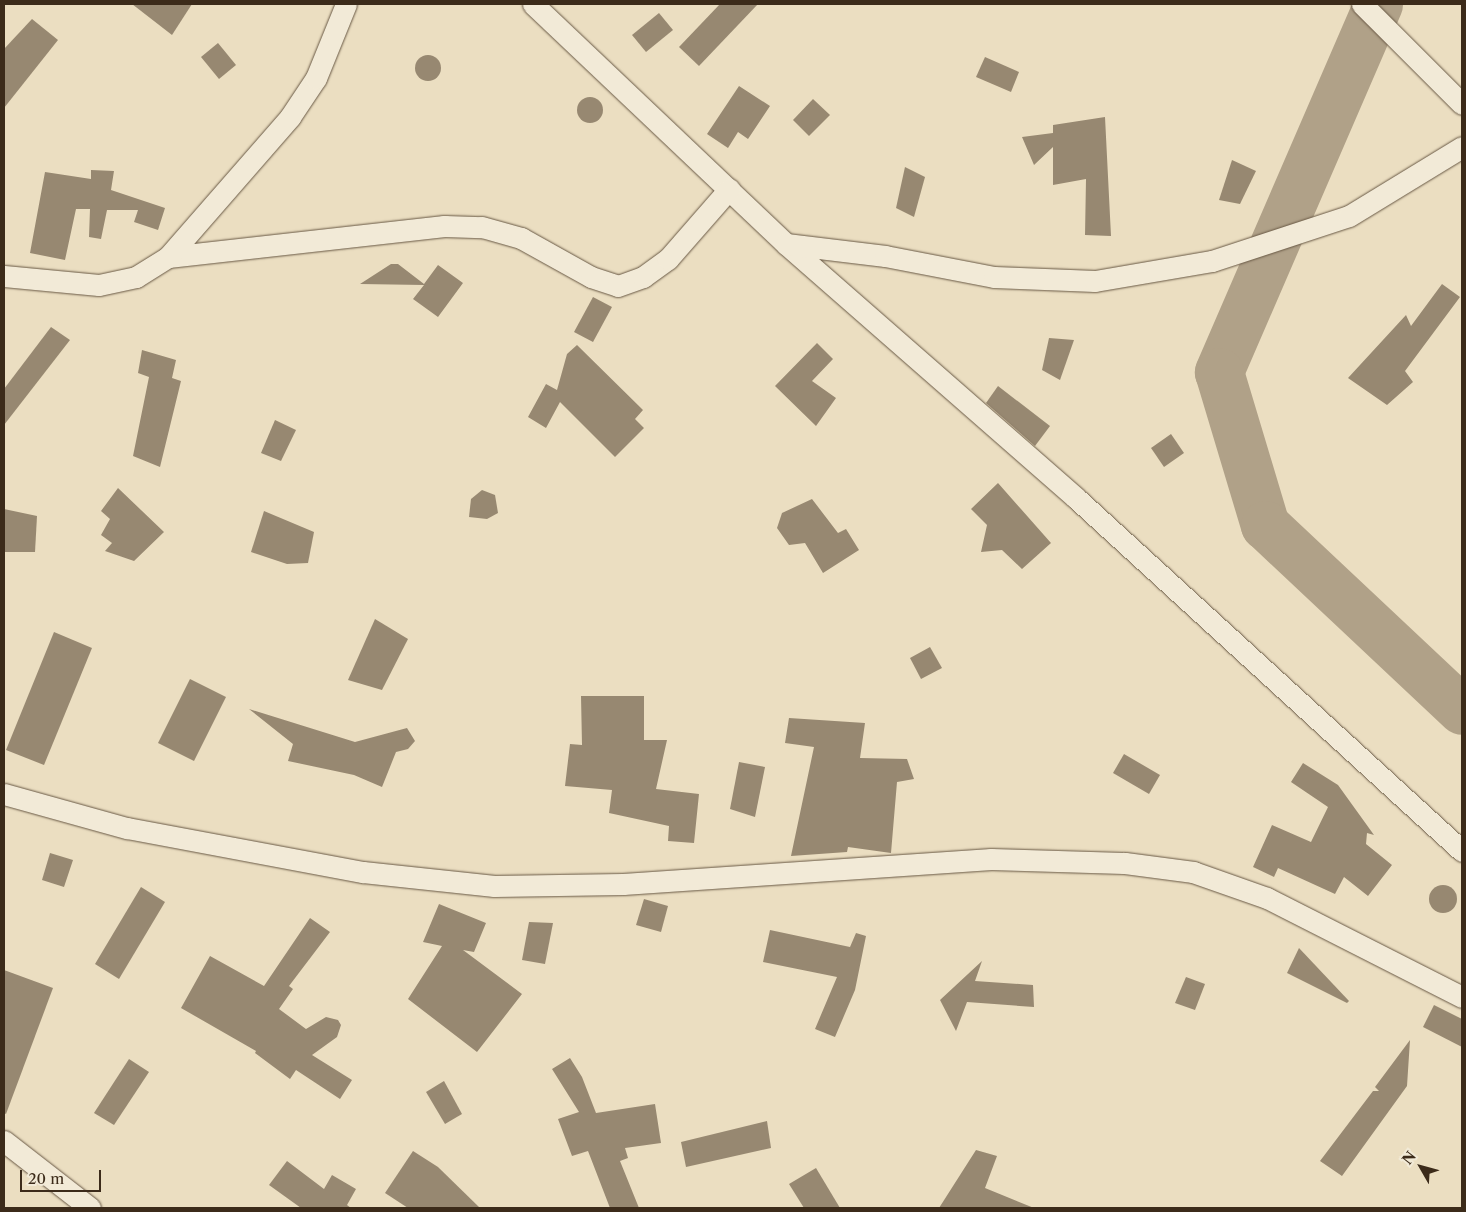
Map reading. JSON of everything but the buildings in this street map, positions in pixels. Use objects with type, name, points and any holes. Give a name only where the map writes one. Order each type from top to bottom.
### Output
[{"type":"street","points":[[4,276],[99,286],[136,277],[168,257],[290,117],[316,78],[346,4]]},
{"type":"street","points":[[533,4],[786,244],[1076,498],[1462,851]]},
{"type":"street","points":[[1362,4],[1462,104]]},
{"type":"street","points":[[786,244],[885,256],[994,277],[1095,281],[1212,261],[1349,216],[1458,155]]},
{"type":"street","points":[[168,257],[444,226],[482,227],[521,238],[591,277],[618,286],[643,276],[668,259],[729,189]]},
{"type":"street","points":[[4,794],[127,828],[363,872],[494,886],[623,884],[991,859],[1144,866],[1193,872],[1267,898],[1462,997]]},
{"type":"street","points":[[4,1141],[90,1208]]},
{"type":"waterway","points":[[1378,4],[1219,372],[1265,525],[1462,710]]}]
